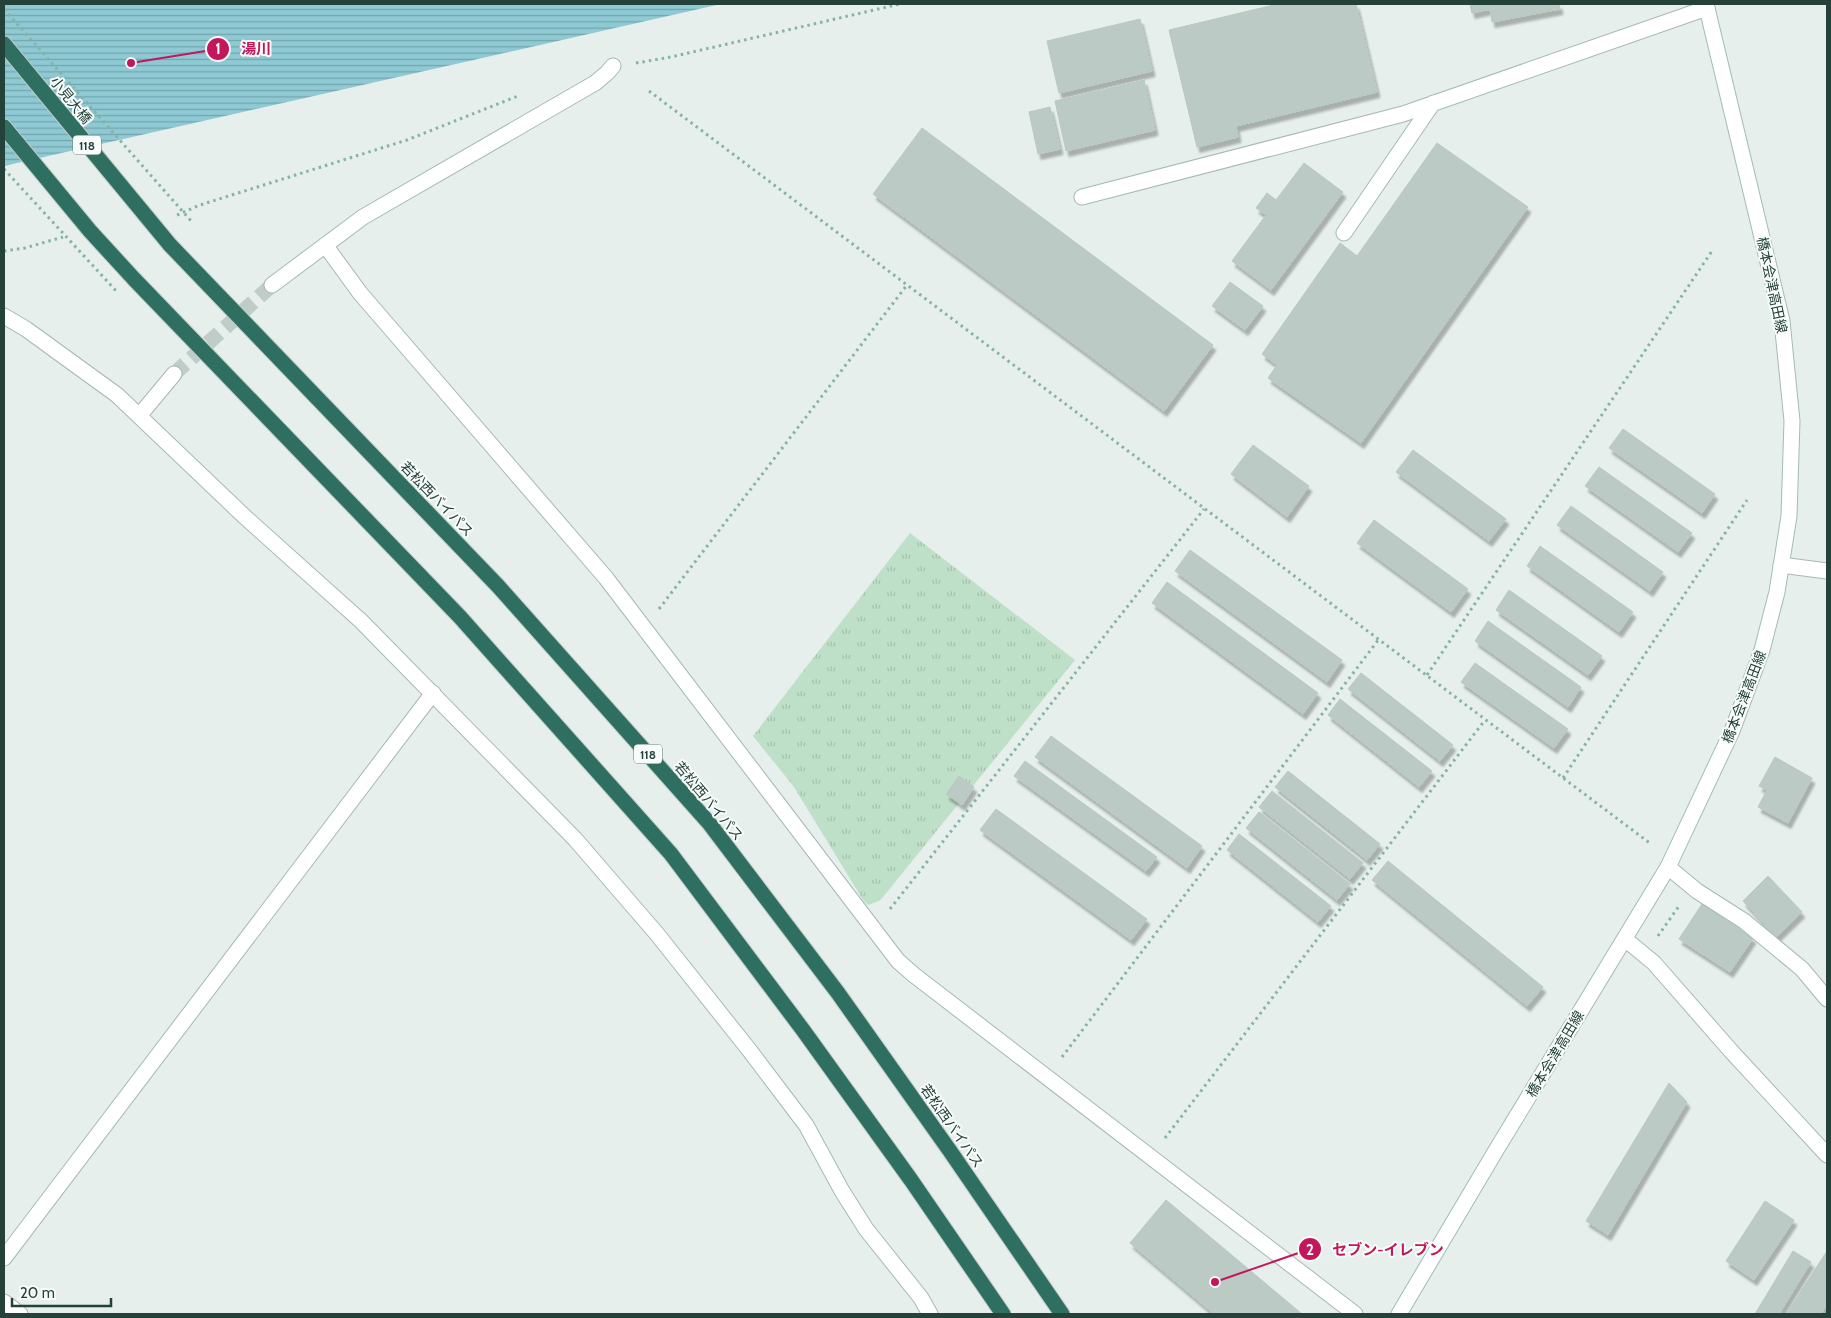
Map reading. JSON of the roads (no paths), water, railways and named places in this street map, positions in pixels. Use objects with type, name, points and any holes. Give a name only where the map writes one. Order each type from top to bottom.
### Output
[{"type":"highway","name":"小見大橋","points":[[4,44],[170,246]]},
{"type":"highway","points":[[4,127],[90,231],[460,617],[670,854],[803,1030],[911,1180],[1003,1314]]},
{"type":"highway","name":"若松西バイパス","points":[[170,246],[498,586],[708,823],[838,993],[1062,1314]]},
{"type":"street","points":[[1082,197],[1403,114],[1707,6]]},
{"type":"street","name":"橋本会津高田線","points":[[1399,1314],[1670,863],[1732,731],[1762,650],[1777,592],[1789,516],[1792,421],[1782,321],[1707,6]]},
{"type":"street","points":[[272,285],[363,217],[595,83],[613,66]]},
{"type":"street","points":[[1344,233],[1433,104]]},
{"type":"street","points":[[325,245],[360,293],[575,541],[644,627],[898,961],[1046,1078],[1355,1314]]},
{"type":"street","points":[[4,316],[26,329],[117,395],[245,517],[361,621],[574,839],[669,950],[750,1051],[806,1125],[842,1191],[866,1229],[921,1298],[930,1314]]},
{"type":"street","points":[[139,416],[174,374]]},
{"type":"street","points":[[1781,565],[1827,571]]},
{"type":"street","points":[[4,1258],[433,693]]},
{"type":"street","points":[[1670,863],[1692,887],[1744,921],[1802,969],[1827,1000]]},
{"type":"street","points":[[1625,939],[1654,963],[1731,1051],[1827,1155]]},
{"type":"street","points":[[4,1302],[20,1314]]},
{"type":"water","points":[[4,4],[721,4],[4,166]]},
{"type":"tunnel","points":[[174,374],[272,285]]},
{"type":"place","name":"湯川","points":[[131,63]]},
{"type":"place","name":"セブン-イレブン","points":[[1215,1282]]}]
